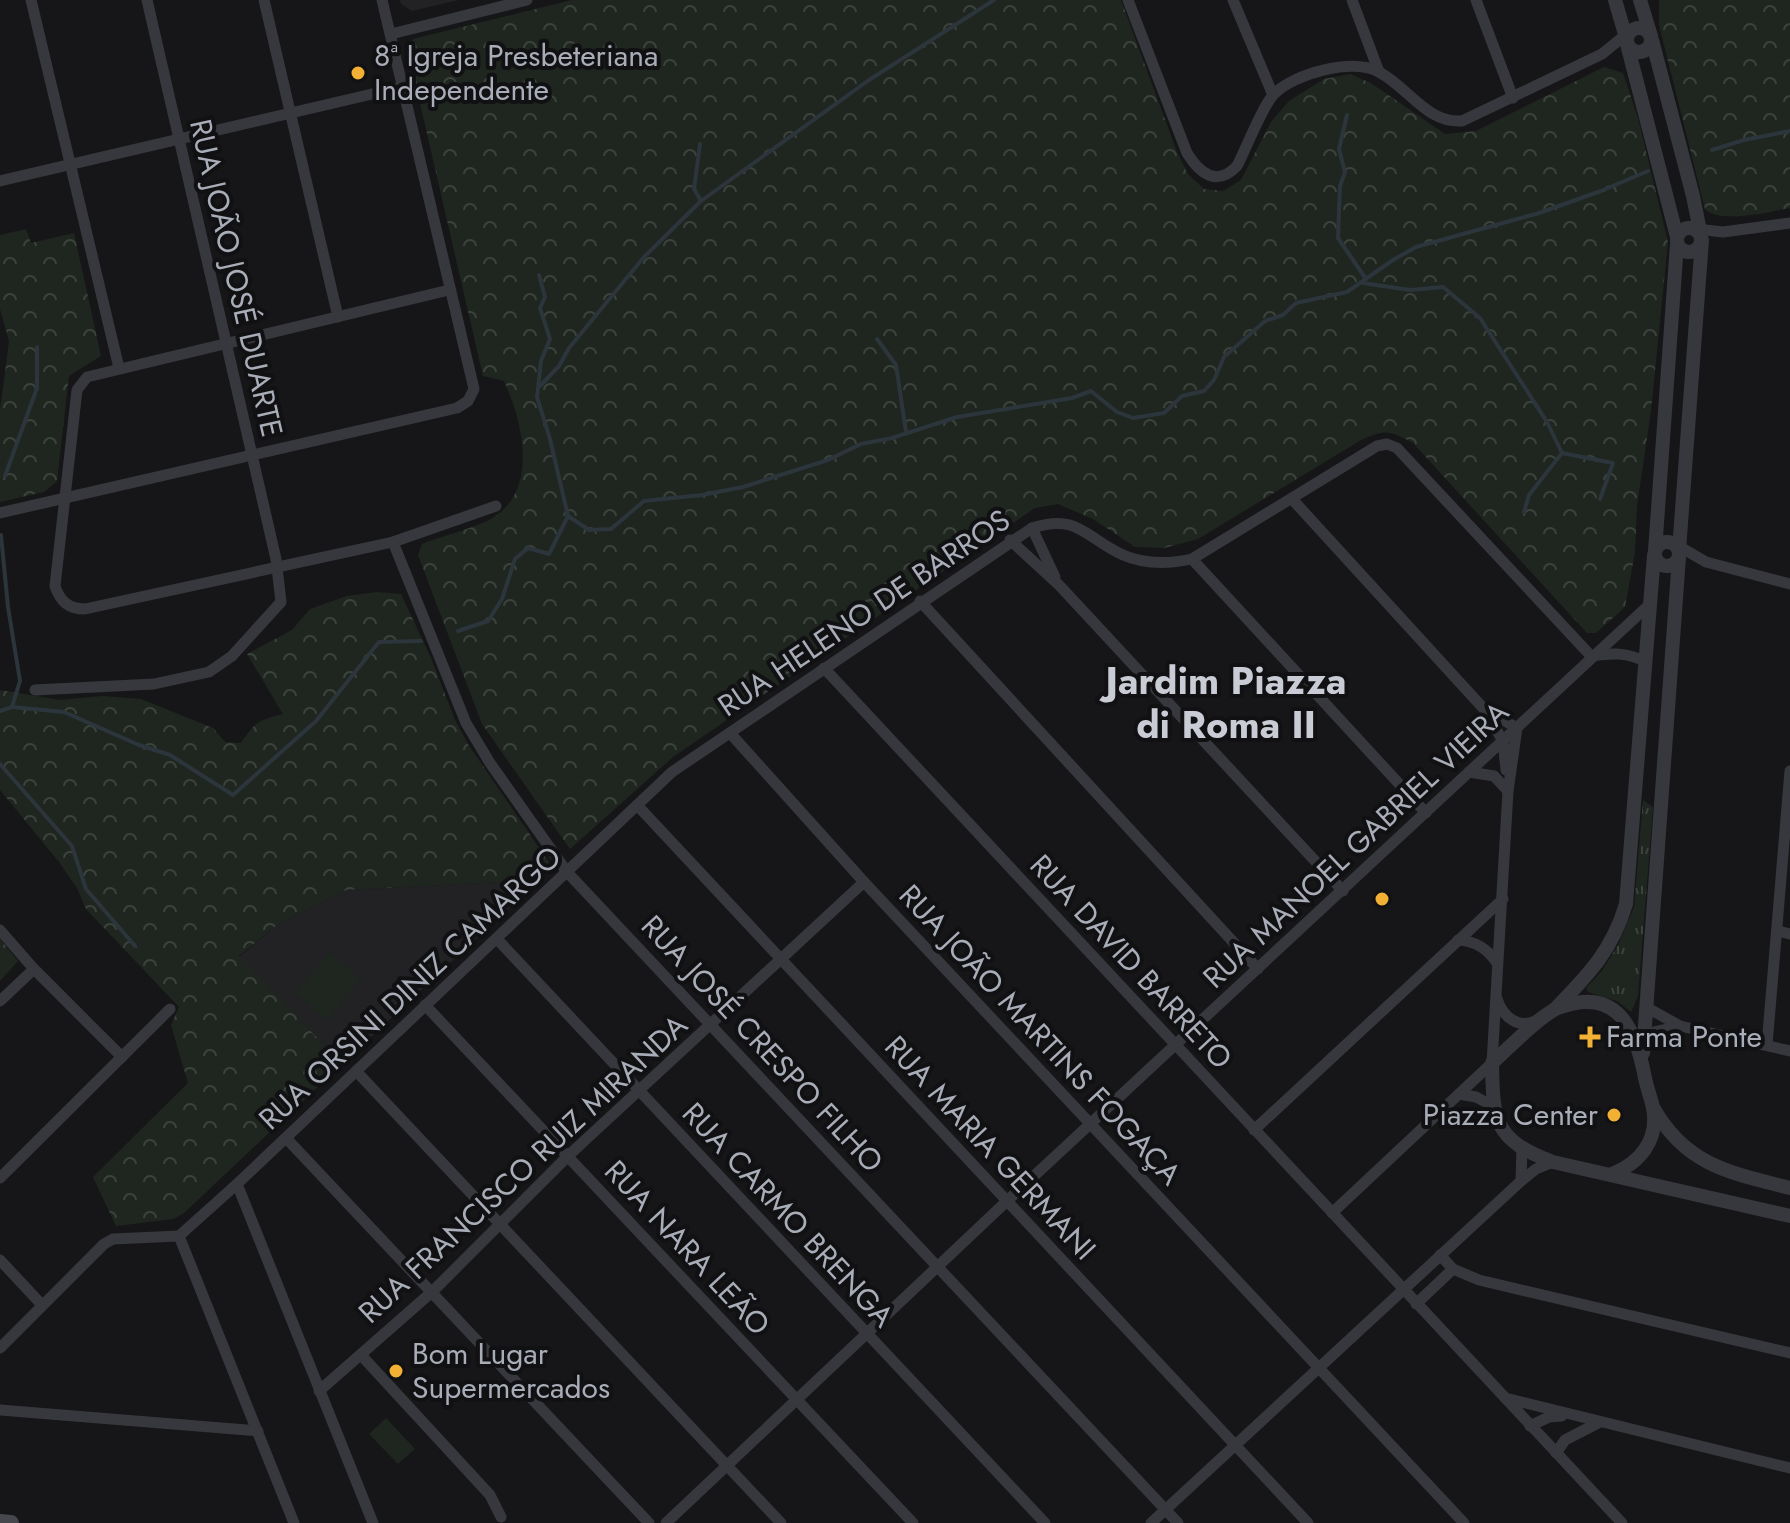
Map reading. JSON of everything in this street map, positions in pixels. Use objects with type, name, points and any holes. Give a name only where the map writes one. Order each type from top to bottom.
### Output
[{"type":"main road","points":[[0,1522],[11,1523]]},
{"type":"street","points":[[31,0],[119,368]]},
{"type":"street","name":"RUA JOÃO JOSÉ DUARTE","points":[[35,690],[154,684],[209,672],[232,656],[281,602],[278,567],[147,0]]},
{"type":"street","points":[[264,0],[338,317]]},
{"type":"street","points":[[0,513],[252,458],[457,408],[468,401],[474,389],[382,0]]},
{"type":"street","points":[[391,34],[527,0]]},
{"type":"street","points":[[1128,0],[1187,153],[1202,173],[1215,178],[1237,166],[1273,95],[1290,83],[1345,66],[1379,72],[1432,114],[1451,122],[1472,118],[1629,43],[1640,27],[1647,30],[1651,38],[1646,50],[1629,43]]},
{"type":"street","points":[[1233,0],[1273,95]]},
{"type":"street","points":[[1352,0],[1379,72]]},
{"type":"street","points":[[1476,0],[1513,98]]},
{"type":"street","points":[[1615,0],[1626,5],[1638,0],[1693,196],[1699,238],[1643,1061]]},
{"type":"street","points":[[1332,1213],[1554,1009],[1604,955],[1626,904],[1677,241],[1629,43],[1615,0]]},
{"type":"street","points":[[0,181],[402,87]]},
{"type":"street","points":[[1677,241],[1687,252],[1699,238],[1790,223]]},
{"type":"street","points":[[1677,241],[1683,229],[1699,238]]},
{"type":"street","points":[[449,290],[87,377],[77,390],[55,586],[66,605],[85,609],[393,542],[496,506]]},
{"type":"street","name":"RUA HELENO DE BARROS","points":[[672,772],[1010,540],[1032,528],[1057,521],[1069,523],[1126,556],[1161,563],[1192,559],[1377,446],[1387,444],[1397,448],[1591,656]]},
{"type":"street","points":[[1292,499],[1484,709],[1503,741],[1508,791]]},
{"type":"street","points":[[1032,528],[1059,585]]},
{"type":"street","points":[[1010,540],[1059,585],[1343,891]]},
{"type":"street","name":"RUA JOSÉ CRESPO FILHO","points":[[393,542],[466,723],[490,763],[567,872],[1178,1523]]},
{"type":"street","points":[[1654,553],[1661,543],[1677,554],[1790,584]]},
{"type":"street","points":[[1654,553],[1661,565],[1677,554],[1706,562]]},
{"type":"street","points":[[1192,559],[1426,813]]},
{"type":"street","points":[[920,601],[1258,969]]},
{"type":"street","name":"RUA MANOEL GABRIEL VIEIRA","points":[[666,1523],[1007,1201],[1650,604]]},
{"type":"street","points":[[1591,656],[1616,652],[1646,662],[1662,662],[1672,651]]},
{"type":"street","name":"RUA DAVID BARRETO","points":[[824,668],[1622,1523]]},
{"type":"street","points":[[1484,709],[1517,728],[1508,791],[1492,1063],[1493,1106],[1502,1129],[1522,1148],[1553,1162],[1790,1216]]},
{"type":"street","name":"RUA JOÃO MARTINS FOGAÇA","points":[[730,733],[864,882],[1464,1523]]},
{"type":"street","points":[[1767,1045],[1784,933],[1790,771]]},
{"type":"street","name":"RUA ORSINI DINIZ CAMARGO","points":[[179,1236],[672,772]]},
{"type":"street","points":[[1469,772],[1494,776],[1508,791]]},
{"type":"street","name":"RUA MARIA GERMANI","points":[[637,805],[1308,1523]]},
{"type":"street","name":"RUA FRANCISCO RUIZ MIRANDA","points":[[319,1391],[433,1291],[568,1156],[864,882]]},
{"type":"street","points":[[1254,1130],[1503,899]]},
{"type":"street","points":[[0,930],[34,969],[122,1057]]},
{"type":"street","name":"RUA CARMO BRENGA","points":[[497,939],[1045,1523]]},
{"type":"street","points":[[1458,940],[1481,946],[1497,963]]},
{"type":"street","points":[[0,1001],[34,969]]},
{"type":"street","points":[[1495,994],[1505,1015],[1524,1025],[1554,1009],[1583,1003],[1615,1011],[1634,1032],[1653,1106],[1652,1132],[1647,1148],[1637,1160],[1612,1174]]},
{"type":"street","name":"RUA NARA LEÃO","points":[[425,1005],[913,1523]]},
{"type":"street","points":[[1646,1007],[1680,1026],[1790,1051]]},
{"type":"street","points":[[0,1178],[170,1009]]},
{"type":"street","points":[[1645,1034],[1680,1026]]},
{"type":"street","points":[[356,1071],[781,1523]]},
{"type":"street","points":[[1459,1094],[1476,1097],[1493,1106]]},
{"type":"street","points":[[1653,1106],[1678,1141],[1707,1164],[1729,1173],[1790,1188]]},
{"type":"street","points":[[286,1138],[649,1523]]},
{"type":"street","points":[[1521,1181],[1522,1148]]},
{"type":"street","points":[[1151,1523],[1521,1181],[1536,1169],[1553,1162]]},
{"type":"street","points":[[237,1184],[372,1522]]},
{"type":"street","points":[[0,1348],[104,1244],[113,1239],[179,1236],[294,1523]]},
{"type":"street","points":[[1440,1255],[1453,1269],[1479,1280],[1790,1353]]},
{"type":"street","points":[[0,1260],[42,1305]]},
{"type":"street","points":[[1416,1304],[1453,1269]]},
{"type":"street","points":[[361,1355],[490,1495],[501,1517]]},
{"type":"street","points":[[1504,1398],[1790,1468]]},
{"type":"street","points":[[0,1410],[258,1431]]},
{"type":"street","points":[[1530,1426],[1549,1417],[1571,1415]]},
{"type":"street","points":[[1556,1453],[1565,1440],[1599,1422]]},
{"type":"shaded area","points":[[400,0],[459,0],[412,11]]},
{"type":"shaded area","points":[[539,880],[342,1064],[239,957],[277,925],[346,890]]},
{"type":"green space","points":[[572,0],[1121,0],[1188,174],[1204,189],[1223,191],[1241,180],[1271,122],[1289,101],[1324,79],[1350,74],[1371,83],[1445,134],[1476,131],[1604,67],[1623,73],[1638,118],[1668,242],[1651,411],[1637,505],[1635,552],[1625,607],[1596,633],[1587,633],[1413,443],[1387,432],[1361,440],[1198,539],[1164,548],[1135,547],[1093,519],[1058,504],[1035,508],[673,757],[570,849],[482,724],[418,555],[422,544],[480,524],[504,509],[515,494],[523,457],[517,417],[504,381],[483,376],[407,47],[413,39]]},
{"type":"green space","points":[[1659,0],[1790,0],[1790,208],[1733,216],[1722,216],[1705,209],[1659,25]]},
{"type":"green space","points":[[26,229],[31,243],[74,233],[101,356],[69,376],[57,481],[44,492],[0,502],[0,411],[9,341],[0,309],[0,235]]},
{"type":"green space","points":[[377,592],[401,594],[468,744],[552,867],[539,880],[346,890],[277,925],[239,956],[342,1064],[184,1213],[173,1219],[116,1226],[93,1177],[188,1083],[171,1025],[179,1007],[86,909],[77,888],[59,862],[0,790],[0,690],[60,700],[102,696],[141,699],[213,728],[225,742],[241,743],[258,723],[283,714],[247,654],[292,630],[310,609],[347,596]]},
{"type":"green space","points":[[1643,800],[1653,807],[1638,996],[1631,1012],[1617,1001],[1588,992],[1586,988],[1602,971],[1618,945],[1634,907]]},
{"type":"green space","points":[[0,939],[18,961],[0,981]]},
{"type":"green space","points":[[329,952],[361,979],[326,1020],[295,993]]},
{"type":"green space","points":[[386,1418],[415,1449],[398,1464],[369,1434]]},
{"type":"waterway","points":[[540,386],[644,257],[701,201],[869,80],[994,0]]},
{"type":"waterway","points":[[1347,115],[1339,149],[1345,172],[1340,186],[1338,238],[1366,279]]},
{"type":"waterway","points":[[1712,150],[1790,131]]},
{"type":"waterway","points":[[700,144],[694,189],[701,201]]},
{"type":"waterway","points":[[458,631],[488,621],[502,599],[515,559],[528,548],[549,554],[568,516],[589,530],[611,529],[644,501],[743,487],[828,460],[861,444],[892,438],[957,417],[1072,398],[1091,391],[1117,412],[1133,418],[1164,413],[1182,396],[1204,391],[1214,380],[1224,357],[1265,321],[1283,315],[1296,303],[1347,292],[1416,247],[1539,213],[1648,171]]},
{"type":"waterway","points":[[539,275],[545,297],[540,308],[550,339],[541,361],[537,397],[568,516]]},
{"type":"waterway","points":[[1363,283],[1410,290],[1443,287],[1480,318],[1547,422],[1562,453],[1529,495],[1524,512]]},
{"type":"waterway","points":[[877,339],[896,365],[906,432]]},
{"type":"waterway","points":[[5,476],[37,388],[37,347]]},
{"type":"waterway","points":[[1562,453],[1613,463],[1600,499]]},
{"type":"waterway","points":[[1,535],[20,681],[12,707]]},
{"type":"waterway","points":[[0,711],[12,707],[64,712],[170,755],[233,795],[316,721],[379,642],[421,641]]},
{"type":"waterway","points":[[0,764],[72,846],[86,889],[135,946]]},
{"type":"place","name":"8ª Igreja Presbeteriana Independente","points":[[358,73]]},
{"type":"place","name":"ㅤ","points":[[1382,899]]},
{"type":"place","name":"Farma Ponte","points":[[1590,1037]]},
{"type":"place","name":"Piazza Center","points":[[1614,1115]]},
{"type":"place","name":"Bom Lugar Supermercados","points":[[396,1371]]},
{"type":"district","name":"Jardim Piazza di Roma II","points":[[1226,703]]}]
